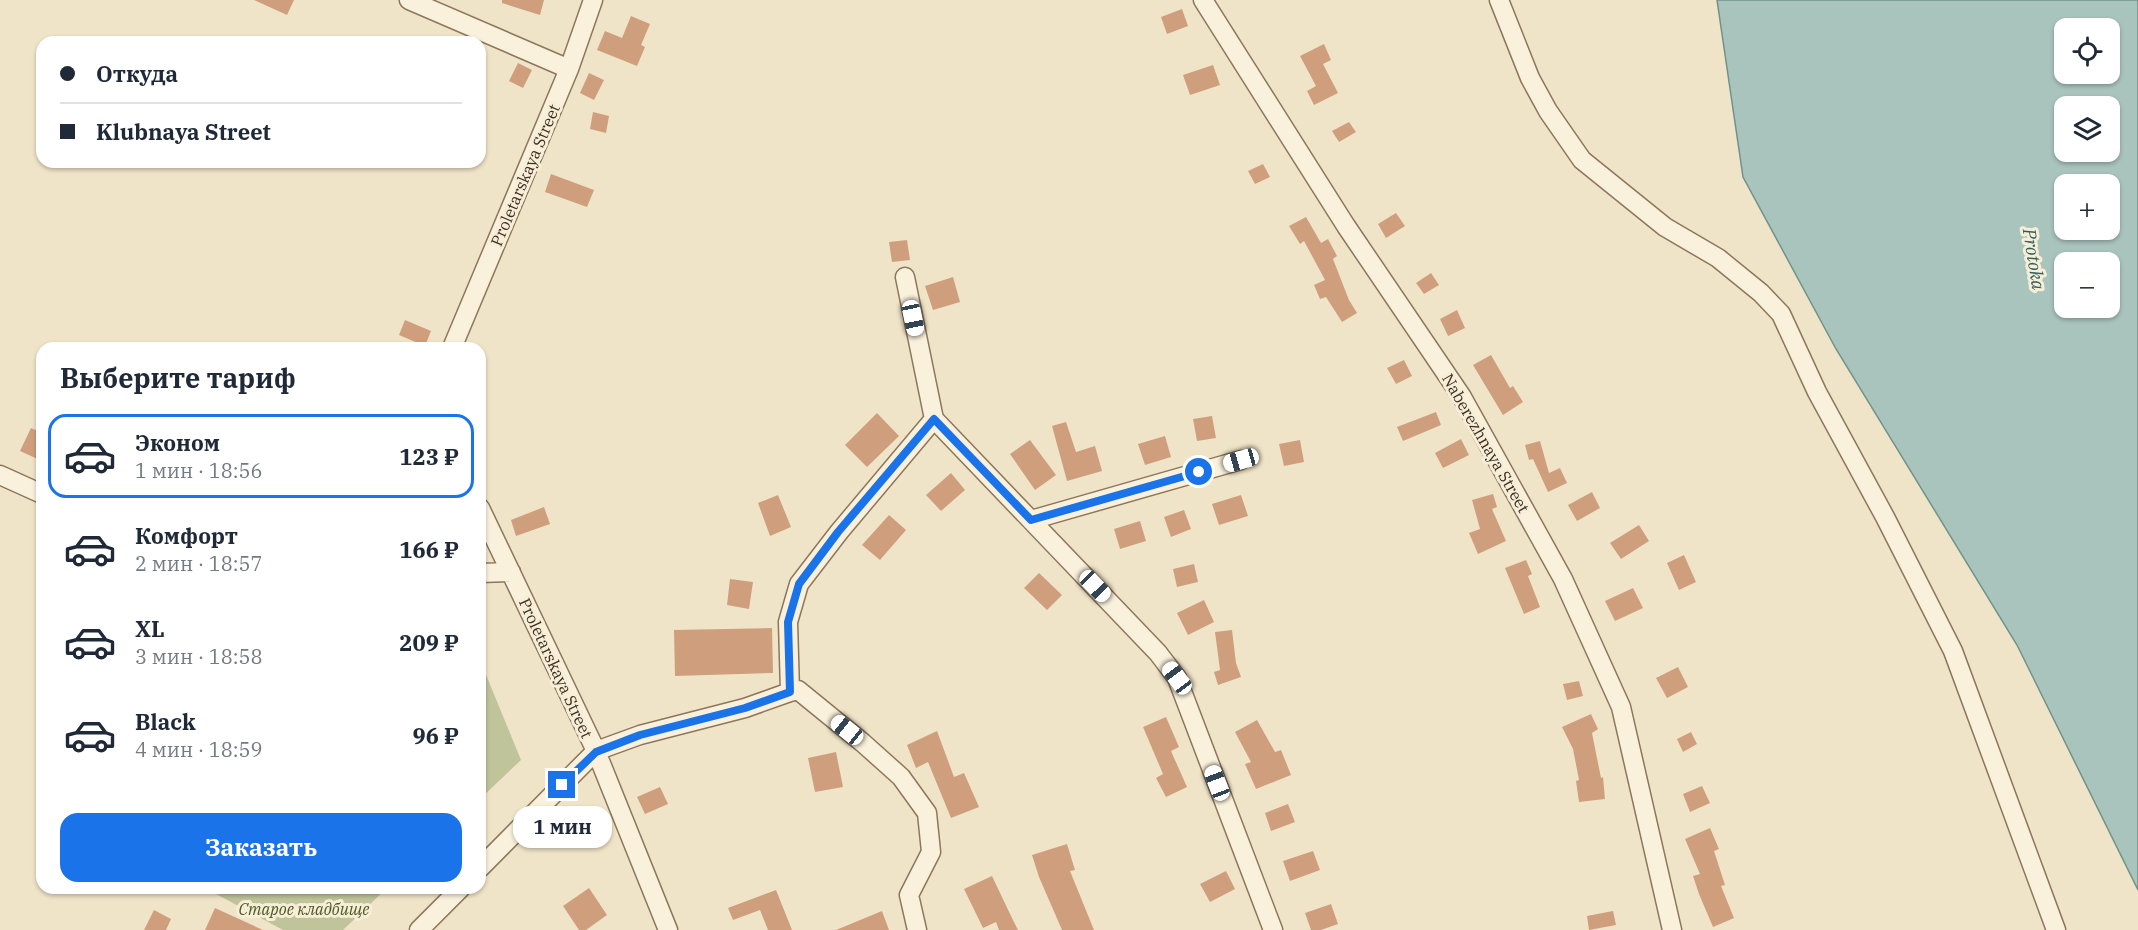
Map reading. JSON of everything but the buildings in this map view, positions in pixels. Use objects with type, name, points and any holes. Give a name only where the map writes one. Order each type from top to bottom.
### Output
[{"type":"street","points":[[409,0],[569,69]]},
{"type":"street","name":"Proletarskaya Street","points":[[455,342],[569,69],[593,0]]},
{"type":"street","name":"Naberezhnaya Street","points":[[1203,0],[1346,226],[1462,397],[1563,579],[1622,706],[1672,930]]},
{"type":"street","points":[[1499,0],[1530,78],[1548,111],[1582,160],[1665,227],[1718,258],[1761,293],[1780,314],[1817,392],[1885,517],[1953,651],[2056,930]]},
{"type":"street","points":[[905,277],[934,419],[1158,653],[1177,678],[1273,930]]},
{"type":"street","points":[[790,692],[788,622],[799,584],[838,532],[934,419]]},
{"type":"street","points":[[1031,520],[1241,460]]},
{"type":"street","points":[[0,475],[36,491]]},
{"type":"street","name":"Proletarskaya Street","points":[[486,520],[596,752],[668,930]]},
{"type":"street","points":[[486,573],[511,572]]},
{"type":"street","points":[[486,862],[596,752],[640,735],[745,708],[798,690],[901,777],[927,813],[931,852],[909,895],[917,930]]},
{"type":"street","points":[[419,930],[455,894]]},
{"type":"green space","points":[[486,675],[521,760],[486,793]]},
{"type":"green space","name":"Старое кладбище","points":[[216,894],[381,894],[343,930],[283,930]]},
{"type":"water","name":"Protoka","points":[[1717,0],[2138,0],[2138,890],[2017,645],[1836,349],[1743,177]]},
{"type":"route","points":[[562,785],[596,752],[640,735],[745,708],[790,692],[788,622],[799,584],[838,532],[934,419],[1031,520],[1199,472]]}]
